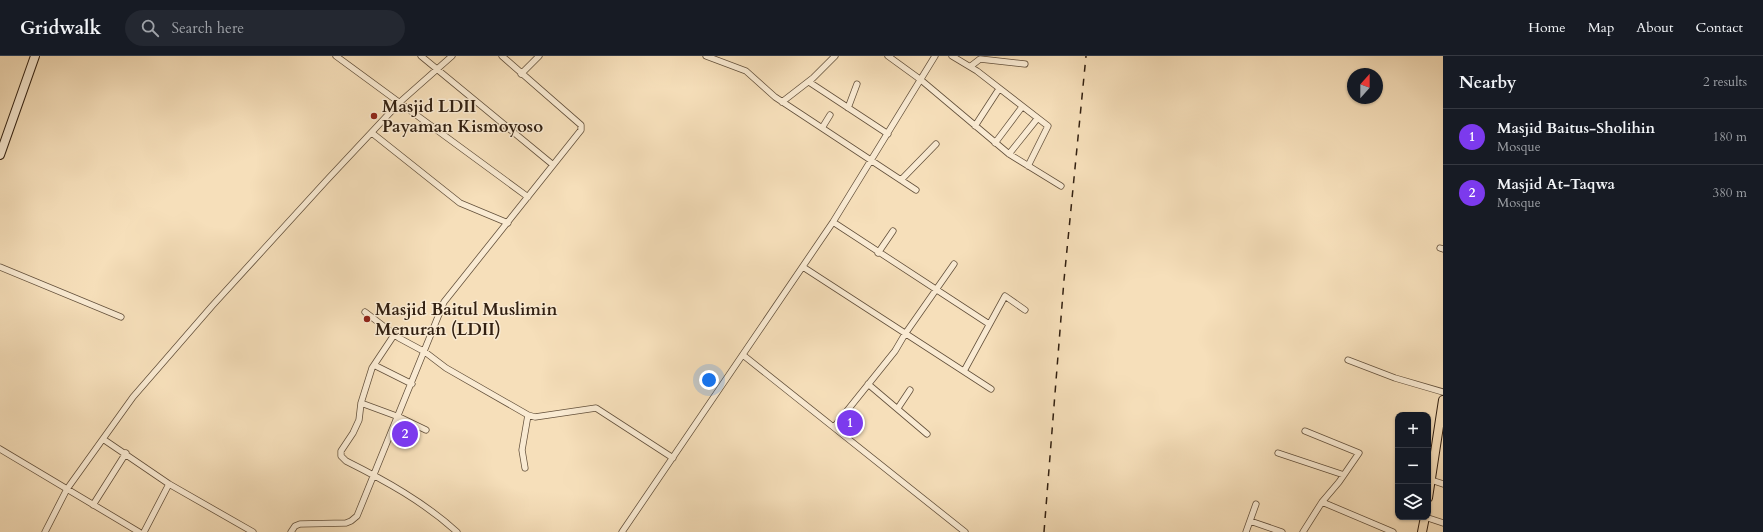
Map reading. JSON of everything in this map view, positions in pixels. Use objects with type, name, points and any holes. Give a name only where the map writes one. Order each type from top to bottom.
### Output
[{"type":"main road","points":[[1431,480],[1440,438],[1443,400]]},
{"type":"main road","points":[[1422,532],[1424,520]]},
{"type":"street","points":[[0,155],[2,140],[35,56]]},
{"type":"street","points":[[336,56],[528,197]]},
{"type":"street","points":[[421,56],[552,164]]},
{"type":"street","points":[[45,532],[67,489],[133,397],[212,306],[400,102],[452,56]]},
{"type":"street","points":[[291,532],[295,526],[300,524],[351,521],[359,513],[399,417],[444,302],[508,223],[582,127],[502,56]]},
{"type":"street","points":[[521,74],[539,56]]},
{"type":"street","points":[[706,56],[746,71],[782,102],[916,190]]},
{"type":"street","points":[[782,102],[809,82],[835,56]]},
{"type":"street","points":[[888,56],[921,80],[1009,154],[1061,186]]},
{"type":"street","points":[[622,532],[674,458],[833,222],[872,161],[935,56]]},
{"type":"street","points":[[952,56],[971,66],[1048,128],[1028,166]]},
{"type":"street","points":[[971,66],[980,57],[1024,64]]},
{"type":"street","points":[[809,82],[888,134]]},
{"type":"street","points":[[848,108],[857,84]]},
{"type":"street","points":[[975,126],[999,88]]},
{"type":"street","points":[[995,143],[1022,107]]},
{"type":"street","points":[[822,128],[830,115]]},
{"type":"street","points":[[1009,154],[1037,119]]},
{"type":"street","points":[[372,133],[460,203],[508,223]]},
{"type":"street","points":[[901,180],[936,144]]},
{"type":"street","points":[[833,222],[989,324]]},
{"type":"street","points":[[878,252],[893,231]]},
{"type":"street","points":[[834,427],[895,351],[905,334],[954,264]]},
{"type":"street","points":[[803,266],[991,389]]},
{"type":"street","points":[[0,267],[121,317]]},
{"type":"street","points":[[964,371],[1005,296],[1026,310]]},
{"type":"street","points":[[365,312],[394,335],[425,352],[446,368],[528,415],[535,417],[592,408],[599,409],[674,458]]},
{"type":"street","points":[[394,335],[374,365],[361,403],[359,420],[353,433],[341,451],[341,456],[346,461],[416,499],[458,532]]},
{"type":"street","points":[[743,355],[965,532]]},
{"type":"street","points":[[1348,360],[1394,378],[1443,392]]},
{"type":"street","points":[[374,365],[412,384]]},
{"type":"street","points":[[868,384],[927,434]]},
{"type":"street","points":[[898,408],[910,390]]},
{"type":"street","points":[[361,403],[399,417],[426,430]]},
{"type":"street","points":[[525,468],[522,450],[528,415]]},
{"type":"street","points":[[1303,532],[1322,502],[1344,475],[1359,452],[1305,431]]},
{"type":"street","points":[[103,440],[126,453],[169,484],[253,532]]},
{"type":"street","points":[[0,450],[139,532]]},
{"type":"street","points":[[1278,452],[1344,475]]},
{"type":"street","points":[[93,505],[126,453]]},
{"type":"street","points":[[1431,480],[1443,484]]},
{"type":"street","points":[[144,532],[169,484]]},
{"type":"street","points":[[1322,502],[1393,532]]},
{"type":"street","points":[[1246,532],[1256,504]]},
{"type":"street","points":[[1431,519],[1443,523]]},
{"type":"street","points":[[1250,521],[1282,532]]},
{"type":"railway","points":[[1044,532],[1064,280],[1086,56]]},
{"type":"place","name":"Masjid LDII Payaman Kismoyoso","points":[[374,116]]},
{"type":"place","name":"Masjid Baitul Muslimin Menuran (LDII)","points":[[367,319]]},
{"type":"place","name":"Masjid Baitus-Sholihin","points":[[850,423]]},
{"type":"place","name":"Masjid At-Taqwa","points":[[405,434]]}]
